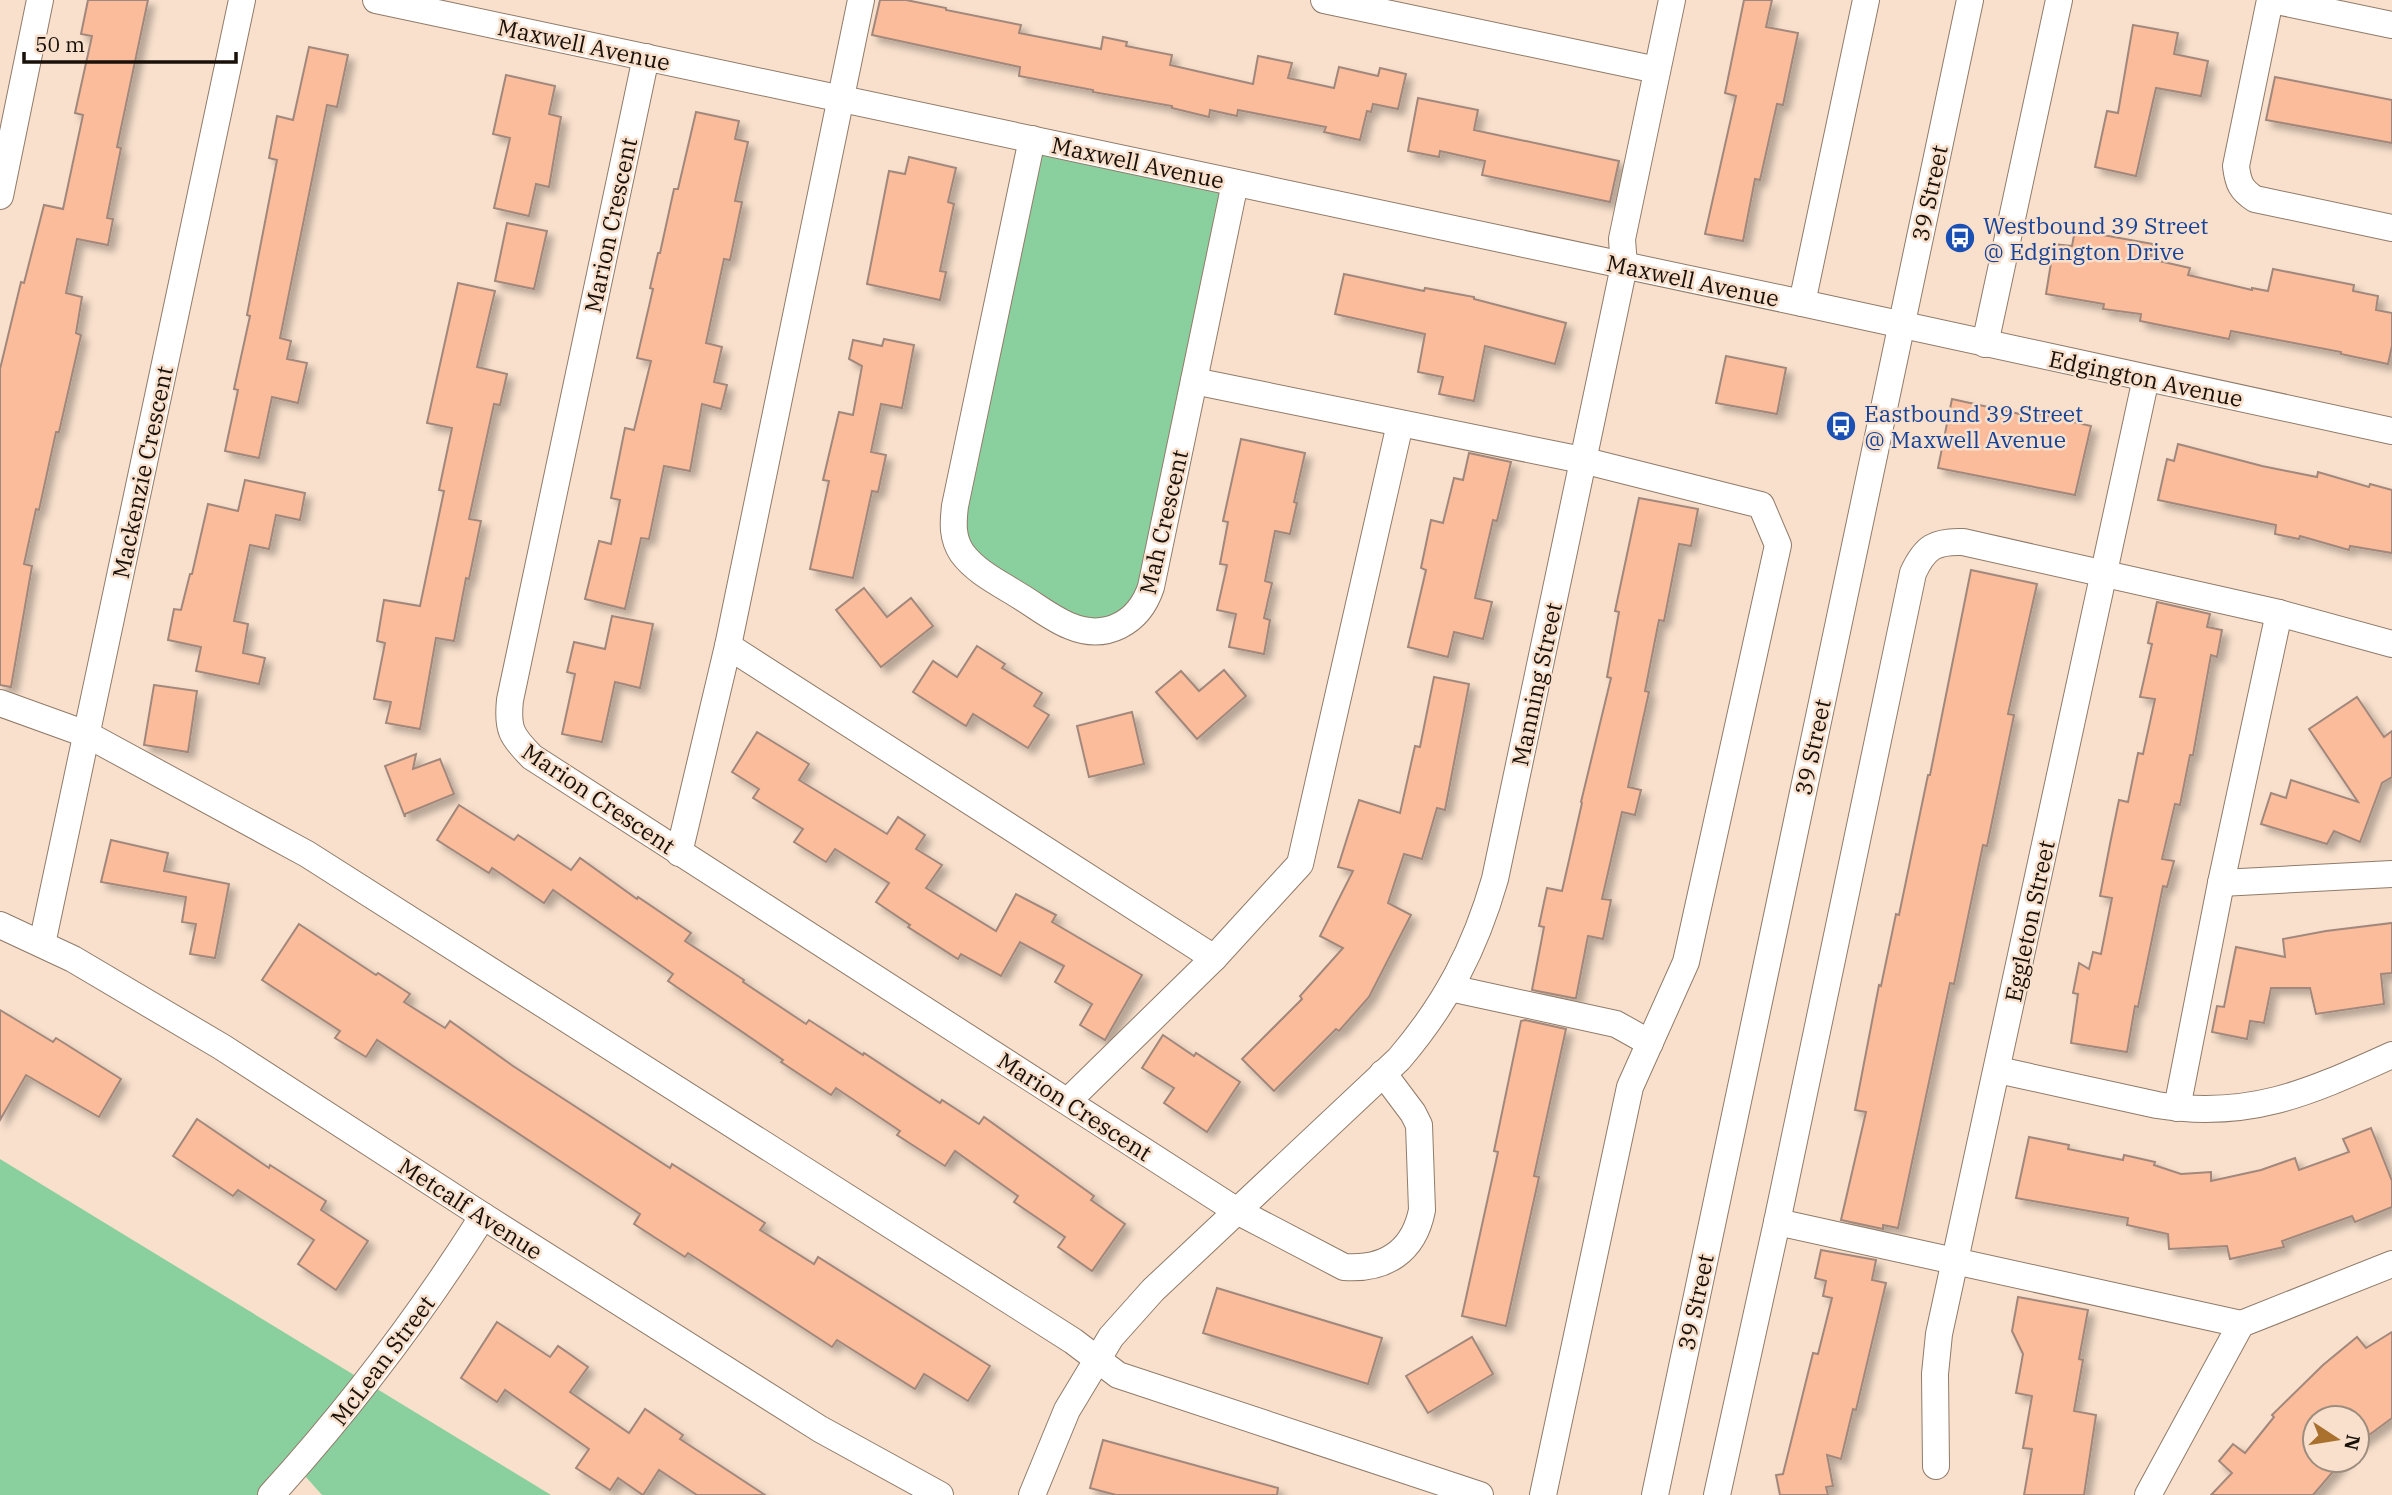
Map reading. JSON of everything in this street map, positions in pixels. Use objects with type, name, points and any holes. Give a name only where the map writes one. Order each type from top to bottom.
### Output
[{"type":"street","points":[[0,196],[40,0]]},
{"type":"street","name":"Mackenzie Crescent","points":[[42,944],[242,0]]},
{"type":"street","name":"Maxwell Avenue","points":[[376,0],[1900,326]]},
{"type":"street","points":[[679,853],[728,646],[861,0]]},
{"type":"street","points":[[1324,0],[1657,70]]},
{"type":"street","name":"Manning Street","points":[[1032,1495],[1067,1410],[1111,1337],[1153,1290],[1413,1042],[1450,988],[1477,936],[1495,879],[1624,266],[1622,239],[1672,0]]},
{"type":"street","points":[[1802,303],[1866,0]]},
{"type":"street","name":"39 Street","points":[[1654,1495],[1970,0]]},
{"type":"street","points":[[1985,344],[2059,0]]},
{"type":"street","points":[[2392,26],[2271,0],[2236,166],[2238,181],[2243,191],[2255,199],[2392,228]]},
{"type":"street","name":"Marion Crescent","points":[[646,57],[510,700],[509,729],[532,757],[1237,1211]]},
{"type":"street","name":"Mah Crescent","points":[[1032,139],[953,525],[955,540],[962,552],[983,573],[1067,625],[1082,631],[1101,631],[1118,626],[1133,618],[1146,603],[1235,183]]},
{"type":"street","name":"Edgington Avenue","points":[[1900,326],[2392,431]]},
{"type":"street","name":"Eggleton Street","points":[[1936,1466],[1936,1355],[2146,378]]},
{"type":"street","points":[[1194,381],[1582,460],[1761,505],[1778,545],[1686,962],[1630,1087],[1543,1495]]},
{"type":"street","points":[[1068,1101],[1214,958],[1300,864],[1400,424]]},
{"type":"street","points":[[1717,1495],[1913,573],[1919,559],[1942,541],[1963,542],[2278,613],[2392,644]]},
{"type":"street","points":[[2177,1108],[2278,613]]},
{"type":"street","points":[[728,646],[1214,958]]},
{"type":"street","points":[[0,702],[86,734],[307,854],[1073,1341],[1118,1375],[1480,1495]]},
{"type":"street","points":[[2221,883],[2392,874]]},
{"type":"street","name":"Metcalf Avenue","points":[[0,925],[100,974],[222,1047],[820,1429],[940,1495]]},
{"type":"street","points":[[1450,988],[1616,1024],[1650,1043]]},
{"type":"street","points":[[1998,1070],[2177,1108],[2238,1109],[2318,1088],[2392,1055]]},
{"type":"street","points":[[1237,1211],[1344,1267],[1357,1268],[1373,1264],[1401,1252],[1412,1240],[1422,1210],[1421,1135],[1413,1113],[1383,1073]]},
{"type":"street","name":"McLean Street","points":[[271,1495],[380,1367],[440,1284],[483,1216]]},
{"type":"street","points":[[1777,1222],[2241,1324],[2392,1264]]},
{"type":"street","points":[[2148,1495],[2241,1324]]},
{"type":"green space","points":[[1032,139],[1235,183],[1151,587],[1101,631],[983,574],[955,506]]},
{"type":"green space","points":[[0,1159],[551,1495],[322,1495],[297,1467],[271,1495],[0,1495]]},
{"type":"building","points":[[88,0],[148,0],[117,147],[121,148],[107,218],[113,219],[108,245],[77,239],[66,293],[82,297],[76,333],[81,335],[24,564],[32,566],[11,687],[0,685],[0,369],[21,282],[24,283],[44,205],[63,209],[83,115],[75,113],[92,36],[81,34]]},
{"type":"building","points":[[880,0],[906,0],[946,8],[1021,25],[1019,33],[1101,49],[1103,37],[1127,42],[1126,46],[1172,55],[1170,65],[1253,84],[1258,56],[1292,63],[1288,78],[1334,88],[1339,67],[1378,76],[1380,68],[1406,74],[1398,109],[1373,104],[1371,112],[1367,111],[1360,140],[1324,132],[1326,127],[1238,110],[1237,116],[1210,110],[1209,117],[1172,106],[1019,76],[1020,67],[872,35]]},
{"type":"building","points":[[1744,0],[1772,0],[1766,27],[1798,33],[1783,105],[1777,104],[1760,180],[1755,179],[1743,241],[1705,234],[1736,96],[1725,93]]},
{"type":"building","points":[[2133,25],[2178,33],[2174,54],[2208,61],[2201,96],[2156,88],[2136,176],[2095,167],[2107,111],[2118,113]]},
{"type":"building","points":[[309,47],[348,55],[337,107],[327,105],[280,338],[291,341],[287,359],[307,363],[298,403],[272,397],[259,458],[225,451],[238,390],[234,389],[250,316],[247,315],[277,160],[269,158],[277,116],[293,120]]},
{"type":"building","points":[[506,75],[555,86],[549,114],[561,117],[549,187],[536,184],[529,216],[494,208],[510,138],[493,134]]},
{"type":"building","points":[[2275,77],[2392,100],[2392,143],[2266,120]]},
{"type":"building","points":[[1418,98],[1478,110],[1474,130],[1619,161],[1610,202],[1482,175],[1485,161],[1440,151],[1439,157],[1408,151]]},
{"type":"building","points":[[696,112],[739,121],[735,139],[748,142],[735,201],[742,202],[730,260],[724,259],[706,343],[722,347],[714,382],[727,385],[721,409],[702,404],[690,471],[664,466],[649,539],[641,538],[625,609],[585,599],[599,541],[611,544],[620,500],[611,498],[625,428],[634,430],[651,361],[637,358],[653,289],[650,288]]},
{"type":"building","points":[[909,157],[956,168],[948,202],[954,204],[940,271],[946,272],[940,300],[867,284],[889,171],[905,174]]},
{"type":"building","points":[[507,223],[547,231],[534,289],[495,281]]},
{"type":"building","points":[[2075,230],[2153,244],[2150,259],[2190,268],[2188,275],[2252,290],[2268,291],[2273,269],[2354,285],[2353,291],[2378,296],[2376,310],[2392,313],[2392,346],[2388,364],[2231,331],[2229,339],[2140,321],[2141,314],[2103,309],[2104,304],[2046,294],[2054,244],[2072,246]]},
{"type":"building","points":[[1344,274],[1424,291],[1425,288],[1474,297],[1566,323],[1555,364],[1485,346],[1474,401],[1439,394],[1443,377],[1418,372],[1425,334],[1335,314]]},
{"type":"building","points":[[458,283],[495,291],[477,367],[507,374],[500,405],[494,404],[469,519],[481,521],[469,579],[466,578],[454,641],[436,638],[420,729],[386,723],[391,702],[374,699],[385,643],[377,641],[384,600],[420,606],[444,491],[439,490],[452,428],[427,423]]},
{"type":"building","points":[[884,339],[914,345],[902,408],[881,404],[871,452],[886,455],[878,492],[872,491],[853,578],[810,569],[829,481],[823,480],[839,412],[853,415],[862,366],[849,359],[853,340],[882,346]]},
{"type":"building","points":[[1726,356],[1786,368],[1777,414],[1716,403]]},
{"type":"building","points":[[1952,399],[2029,416],[2030,412],[2091,426],[2075,495],[1938,468]]},
{"type":"building","points":[[1241,439],[1305,453],[1290,534],[1275,531],[1265,581],[1272,583],[1264,618],[1270,620],[1264,654],[1229,647],[1236,614],[1217,610],[1227,565],[1220,564],[1228,522],[1223,521]]},
{"type":"building","points":[[2178,444],[2262,466],[2317,477],[2318,472],[2369,487],[2370,484],[2392,490],[2392,553],[2350,546],[2349,550],[2300,536],[2299,539],[2275,534],[2276,525],[2158,500],[2167,459],[2174,461]]},
{"type":"building","points":[[1469,453],[1511,462],[1497,521],[1493,520],[1475,598],[1492,602],[1483,639],[1454,632],[1448,657],[1408,647],[1426,570],[1421,568],[1431,520],[1443,523],[1454,478],[1463,480]]},
{"type":"building","points":[[245,480],[305,493],[300,520],[276,515],[269,549],[250,545],[234,621],[248,624],[243,653],[265,658],[259,684],[196,671],[201,647],[168,640],[174,609],[181,610],[192,574],[208,504],[238,511]]},
{"type":"building","points":[[1639,498],[1698,509],[1691,546],[1679,544],[1664,621],[1659,620],[1645,691],[1649,692],[1628,787],[1641,790],[1635,815],[1622,812],[1602,899],[1611,900],[1603,939],[1588,936],[1576,998],[1573,998],[1532,990],[1544,927],[1539,926],[1547,888],[1562,891],[1611,678],[1607,677],[1619,612],[1615,611]]},
{"type":"building","points":[[1971,570],[2037,584],[2008,714],[2014,715],[1987,846],[1983,845],[1954,984],[1950,983],[1898,1228],[1883,1225],[1883,1229],[1841,1220],[1866,1112],[1855,1110],[1879,985],[1881,986],[1896,914],[1899,915],[1930,775]]},
{"type":"building","points":[[864,588],[887,617],[911,598],[933,626],[881,667],[836,610]]},
{"type":"building","points":[[2157,602],[2210,614],[2207,627],[2222,630],[2217,657],[2211,655],[2193,755],[2190,755],[2180,805],[2175,804],[2162,859],[2174,861],[2167,887],[2163,886],[2127,1052],[2071,1043],[2078,994],[2073,993],[2079,963],[2089,969],[2093,952],[2101,954],[2112,898],[2100,896],[2119,800],[2128,802],[2138,753],[2143,754],[2155,699],[2140,697],[2152,644],[2148,643]]},
{"type":"building","points":[[612,616],[653,624],[640,688],[615,682],[602,742],[562,734],[575,674],[567,672],[574,642],[605,649]]},
{"type":"building","points":[[977,646],[1005,664],[1002,668],[1042,693],[1034,706],[1049,715],[1028,748],[973,714],[966,726],[913,692],[933,661],[957,677]]},
{"type":"building","points":[[1224,670],[1246,696],[1197,739],[1156,692],[1181,671],[1199,691]]},
{"type":"building","points":[[1434,677],[1469,684],[1445,810],[1437,808],[1422,859],[1404,854],[1388,903],[1411,915],[1369,997],[1339,1031],[1336,1029],[1274,1091],[1242,1059],[1302,999],[1300,996],[1343,948],[1320,936],[1353,871],[1338,867],[1359,800],[1400,813],[1415,746],[1420,747]]},
{"type":"building","points":[[154,685],[197,691],[188,752],[144,745]]},
{"type":"building","points":[[2357,697],[2384,737],[2392,731],[2392,777],[2382,783],[2360,842],[2334,831],[2327,844],[2261,824],[2271,793],[2286,798],[2291,780],[2358,802],[2309,729]]},
{"type":"building","points":[[1132,712],[1144,764],[1089,777],[1077,726]]},
{"type":"building","points":[[757,732],[809,764],[799,780],[887,834],[898,817],[925,835],[916,849],[942,865],[926,888],[996,931],[1016,894],[1056,915],[1052,922],[1142,975],[1105,1040],[1080,1025],[1092,1004],[1055,982],[1064,966],[1020,942],[1001,976],[961,954],[958,959],[908,927],[910,925],[876,902],[889,883],[835,849],[826,862],[794,842],[803,829],[753,798],[759,789],[732,772]]},
{"type":"building","points":[[416,754],[413,769],[440,759],[454,794],[405,814],[405,817],[385,766]]},
{"type":"building","points":[[459,805],[514,840],[518,835],[571,870],[580,858],[691,933],[685,941],[744,980],[743,982],[806,1024],[809,1020],[863,1055],[864,1053],[940,1103],[942,1100],[979,1124],[984,1117],[1094,1196],[1091,1200],[1125,1224],[1092,1271],[1058,1247],[1065,1237],[1014,1202],[1018,1196],[955,1151],[945,1166],[897,1135],[900,1131],[836,1088],[831,1095],[781,1062],[783,1060],[668,981],[673,974],[553,890],[544,903],[492,868],[489,873],[437,840]]},
{"type":"building","points":[[111,840],[168,853],[164,871],[229,884],[215,958],[190,954],[196,924],[182,922],[186,897],[101,882]]},
{"type":"building","points":[[2392,923],[2392,973],[2381,974],[2384,1004],[2316,1014],[2310,988],[2271,988],[2264,1023],[2250,1021],[2247,1039],[2212,1032],[2217,1006],[2224,1007],[2236,947],[2285,957],[2283,939]]},
{"type":"building","points":[[299,924],[410,994],[404,1002],[445,1028],[450,1021],[513,1066],[670,1168],[672,1164],[765,1223],[760,1230],[814,1264],[818,1257],[990,1366],[968,1401],[924,1374],[915,1389],[837,1340],[832,1347],[688,1253],[685,1257],[634,1224],[640,1214],[377,1040],[366,1057],[335,1038],[340,1031],[262,980]]},
{"type":"building","points":[[0,1010],[53,1042],[56,1038],[121,1079],[99,1117],[26,1075],[0,1120]]},
{"type":"building","points":[[1521,1021],[1566,1029],[1534,1176],[1539,1177],[1506,1326],[1462,1316],[1498,1152],[1494,1151]]},
{"type":"building","points":[[1163,1035],[1240,1082],[1207,1132],[1164,1103],[1174,1088],[1142,1068]]},
{"type":"building","points":[[197,1119],[269,1168],[270,1165],[326,1201],[321,1210],[368,1241],[336,1290],[298,1264],[314,1240],[238,1190],[233,1196],[173,1156]]},
{"type":"building","points":[[2371,1128],[2392,1181],[2392,1207],[2355,1222],[2352,1216],[2282,1241],[2284,1247],[2230,1259],[2227,1246],[2169,1249],[2168,1234],[2127,1225],[2128,1218],[2016,1198],[2029,1137],[2069,1145],[2068,1149],[2123,1160],[2124,1155],[2155,1162],[2154,1165],[2181,1174],[2211,1172],[2211,1181],[2261,1170],[2295,1158],[2299,1170],[2349,1152],[2343,1139]]},
{"type":"building","points":[[1821,1250],[1876,1260],[1872,1280],[1886,1283],[1856,1410],[1853,1409],[1841,1459],[1827,1455],[1833,1486],[1826,1487],[1828,1495],[1780,1495],[1776,1475],[1783,1474],[1813,1353],[1818,1354],[1832,1298],[1823,1296],[1826,1281],[1815,1278]]},
{"type":"building","points":[[1217,1288],[1382,1338],[1368,1384],[1203,1333]]},
{"type":"building","points":[[2018,1297],[2088,1310],[2079,1359],[2083,1360],[2074,1411],[2096,1415],[2084,1495],[2024,1495],[2032,1449],[2023,1448],[2032,1396],[2016,1393],[2023,1354],[2012,1331]]},
{"type":"building","points":[[497,1322],[550,1357],[558,1346],[588,1367],[570,1392],[629,1433],[645,1409],[683,1435],[680,1439],[765,1495],[697,1495],[659,1470],[643,1495],[618,1478],[610,1490],[576,1468],[589,1449],[505,1390],[497,1402],[461,1378]]},
{"type":"building","points":[[2392,1332],[2392,1418],[2371,1434],[2371,1404],[2301,1404],[2301,1474],[2331,1474],[2313,1495],[2211,1495],[2232,1473],[2219,1461],[2233,1444],[2245,1453],[2274,1417],[2272,1415],[2323,1365],[2357,1337],[2366,1348]]},
{"type":"building","points":[[1472,1337],[1493,1374],[1428,1413],[1406,1376]]},
{"type":"building","points":[[1103,1440],[1278,1488],[1277,1495],[1116,1495],[1090,1488]]},
{"type":"place","name":"Westbound 39 Street @ Edgington Drive","points":[[1960,238]]},
{"type":"place","name":"Eastbound 39 Street @ Maxwell Avenue","points":[[1841,426]]}]
